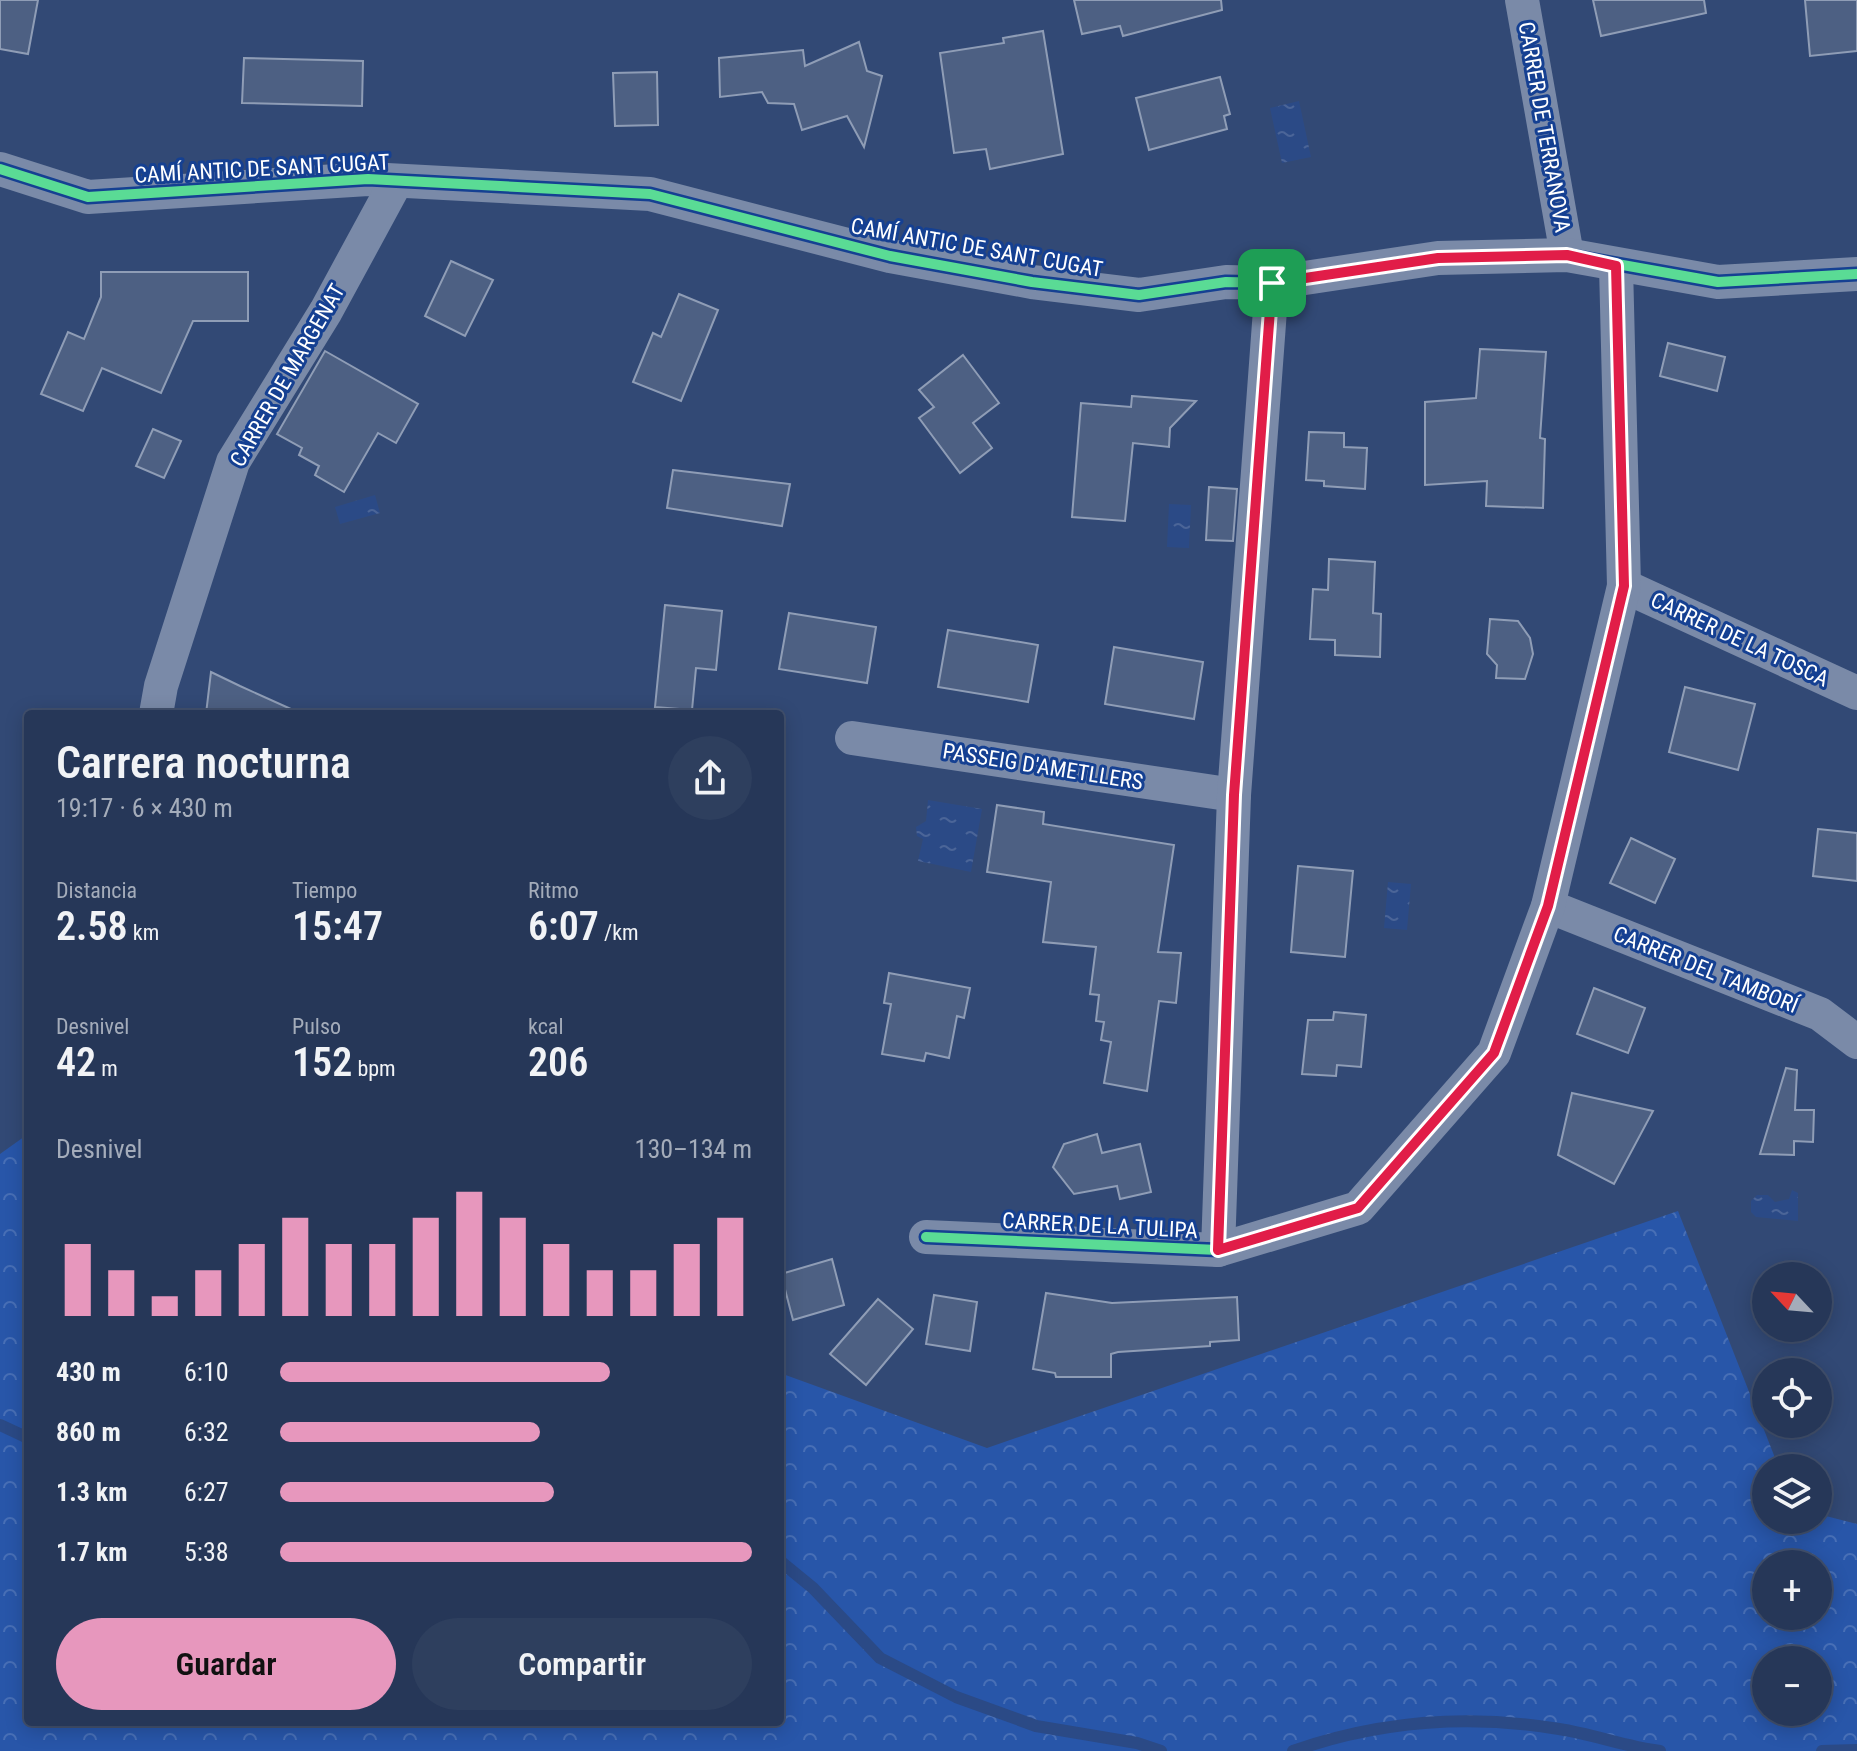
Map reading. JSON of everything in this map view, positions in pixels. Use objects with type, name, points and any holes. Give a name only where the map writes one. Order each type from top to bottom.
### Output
[{"type":"street","name":"CARRER DE TERRANOVA","points":[[1522,0],[1567,255]]},
{"type":"street","name":"CAMÍ ANTIC DE SANT CUGAT","points":[[0,169],[88,197],[368,179],[650,194],[890,256],[1032,282],[1139,295],[1226,282],[1272,283],[1438,258],[1567,255],[1718,282],[1857,274]]},
{"type":"street","name":"CARRER DE MARGENAT","points":[[157,710],[161,686],[233,462],[326,311],[396,182]]},
{"type":"street","name":"CARRER DE LA TULIPA","points":[[926,1237],[1218,1250],[1358,1208],[1494,1053],[1548,906],[1624,586],[1616,266]]},
{"type":"street","points":[[1218,1250],[1234,795],[1272,283]]},
{"type":"street","name":"CARRER DE LA TOSCA","points":[[1624,586],[1857,693]]},
{"type":"street","name":"PASSEIG D'AMETLLERS","points":[[852,738],[1234,795]]},
{"type":"street","name":"CARRER DEL TAMBORÍ","points":[[1548,906],[1820,1014],[1857,1042]]},
{"type":"green space","points":[[24,1137],[24,1726],[784,1726],[784,1374],[987,1448],[1678,1211],[1752,1399],[1752,1438],[1767,1438],[1773,1454],[1752,1454],[1752,1534],[1832,1534],[1832,1518],[1857,1524],[1857,1751],[0,1751],[0,1154]]},
{"type":"water","points":[[1299,101],[1311,157],[1282,163],[1270,108]]},
{"type":"water","points":[[375,495],[380,513],[340,524],[335,507]]},
{"type":"water","points":[[1169,504],[1191,505],[1189,548],[1167,547]]},
{"type":"water","points":[[928,800],[982,809],[971,872],[918,861],[923,839],[917,836],[916,827],[926,821]]},
{"type":"water","points":[[1388,882],[1411,884],[1407,930],[1384,928]]},
{"type":"water","points":[[1792,1190],[1798,1193],[1798,1221],[1756,1217],[1751,1212],[1751,1201],[1757,1195],[1768,1195],[1775,1202],[1789,1199]]},
{"type":"building","points":[[0,0],[38,0],[28,54],[0,49]]},
{"type":"building","points":[[1074,0],[1221,0],[1222,10],[1123,36],[1120,26],[1082,34]]},
{"type":"building","points":[[1593,0],[1704,0],[1706,13],[1601,36]]},
{"type":"building","points":[[1805,0],[1857,0],[1857,51],[1810,56]]},
{"type":"building","points":[[1043,31],[1063,154],[990,169],[986,149],[954,153],[940,53],[1004,43],[1003,38]]},
{"type":"building","points":[[859,42],[867,71],[882,76],[864,147],[847,116],[802,130],[794,104],[768,103],[762,92],[720,97],[719,58],[803,50],[805,66]]},
{"type":"building","points":[[244,58],[363,61],[362,106],[242,103]]},
{"type":"building","points":[[657,72],[658,125],[615,126],[613,73]]},
{"type":"building","points":[[1220,77],[1230,114],[1224,116],[1227,129],[1149,150],[1136,98]]},
{"type":"building","points":[[451,261],[493,280],[465,336],[425,316]]},
{"type":"building","points":[[101,272],[248,272],[248,321],[193,321],[161,393],[102,368],[83,411],[41,394],[68,332],[84,339],[101,297]]},
{"type":"building","points":[[679,294],[718,310],[681,401],[633,382],[653,333],[661,337]]},
{"type":"building","points":[[1668,343],[1725,357],[1717,391],[1660,376]]},
{"type":"building","points":[[1480,349],[1546,352],[1540,438],[1545,439],[1543,508],[1486,506],[1487,481],[1425,485],[1425,402],[1476,398]]},
{"type":"building","points":[[325,351],[418,404],[396,443],[378,433],[344,492],[315,475],[319,466],[299,455],[302,448],[277,434]]},
{"type":"building","points":[[963,355],[999,403],[973,423],[992,448],[960,473],[919,418],[934,407],[919,390]]},
{"type":"building","points":[[1132,396],[1196,401],[1170,428],[1169,447],[1133,443],[1125,521],[1072,517],[1081,403],[1131,407]]},
{"type":"building","points":[[153,429],[181,441],[164,478],[136,466]]},
{"type":"building","points":[[1309,432],[1344,433],[1344,447],[1367,448],[1365,489],[1324,486],[1324,481],[1306,480]]},
{"type":"building","points":[[673,470],[790,484],[782,526],[667,508]]},
{"type":"building","points":[[1209,487],[1237,489],[1233,541],[1206,540]]},
{"type":"building","points":[[1329,559],[1375,562],[1373,613],[1381,614],[1380,657],[1335,655],[1335,640],[1310,639],[1313,589],[1328,590]]},
{"type":"building","points":[[665,605],[722,611],[716,670],[696,668],[692,710],[655,707]]},
{"type":"building","points":[[789,613],[876,627],[867,683],[779,669]]},
{"type":"building","points":[[1490,619],[1518,621],[1530,638],[1533,654],[1525,679],[1496,678],[1497,665],[1487,654]]},
{"type":"building","points":[[948,630],[1038,645],[1028,702],[938,687]]},
{"type":"building","points":[[1114,647],[1203,662],[1194,719],[1105,704]]},
{"type":"building","points":[[211,672],[293,710],[206,710]]},
{"type":"building","points":[[1685,687],[1755,704],[1738,770],[1669,752]]},
{"type":"building","points":[[997,805],[1044,812],[1043,824],[1174,845],[1158,952],[1181,953],[1176,1003],[1159,1001],[1147,1091],[1104,1083],[1111,1042],[1101,1040],[1104,1022],[1096,1021],[1099,995],[1090,994],[1096,947],[1043,942],[1051,882],[987,872]]},
{"type":"building","points":[[1818,829],[1857,833],[1857,881],[1813,876]]},
{"type":"building","points":[[1631,838],[1675,859],[1655,903],[1610,883]]},
{"type":"building","points":[[1298,866],[1353,871],[1345,957],[1291,952]]},
{"type":"building","points":[[889,973],[970,988],[964,1018],[957,1016],[949,1058],[926,1053],[924,1061],[882,1054],[891,1004],[884,1003]]},
{"type":"building","points":[[1594,988],[1645,1008],[1628,1053],[1577,1034]]},
{"type":"building","points":[[1334,1012],[1366,1015],[1361,1067],[1337,1065],[1336,1076],[1302,1074],[1308,1020],[1333,1020]]},
{"type":"building","points":[[1786,1068],[1797,1070],[1795,1110],[1814,1110],[1813,1142],[1794,1141],[1794,1155],[1760,1154]]},
{"type":"building","points":[[1572,1093],[1653,1111],[1614,1184],[1558,1155]]},
{"type":"building","points":[[1097,1134],[1102,1153],[1140,1144],[1151,1192],[1120,1199],[1117,1186],[1074,1194],[1053,1167],[1064,1144]]},
{"type":"building","points":[[832,1259],[844,1305],[793,1320],[784,1273]]},
{"type":"building","points":[[1046,1293],[1112,1303],[1237,1297],[1239,1340],[1210,1342],[1210,1346],[1118,1352],[1111,1354],[1111,1377],[1056,1377],[1055,1373],[1033,1369]]},
{"type":"building","points":[[934,1295],[977,1302],[970,1351],[926,1344]]},
{"type":"building","points":[[878,1299],[913,1329],[866,1385],[830,1354]]},
{"type":"waterway","points":[[0,1425],[24,1436]]},
{"type":"waterway","points":[[784,1564],[813,1588],[880,1658],[956,1697],[1036,1726],[1137,1743],[1161,1751]]},
{"type":"waterway","points":[[1293,1751],[1358,1733],[1458,1721],[1559,1729],[1660,1751]]},
{"type":"waterway","points":[[1822,1751],[1857,1750]]},
{"type":"cycle path","points":[[0,169],[88,197],[368,179],[650,194],[890,256],[1032,282],[1139,295],[1226,282],[1272,283],[1438,258],[1567,255],[1718,282],[1857,274]]},
{"type":"cycle path","points":[[926,1237],[1218,1250],[1358,1208],[1494,1053],[1548,906],[1624,586],[1616,266]]},
{"type":"route","points":[[1567,255],[1616,266],[1624,586],[1548,906],[1494,1053],[1358,1208],[1218,1250],[1234,795],[1272,283],[1438,258],[1567,255]]}]
